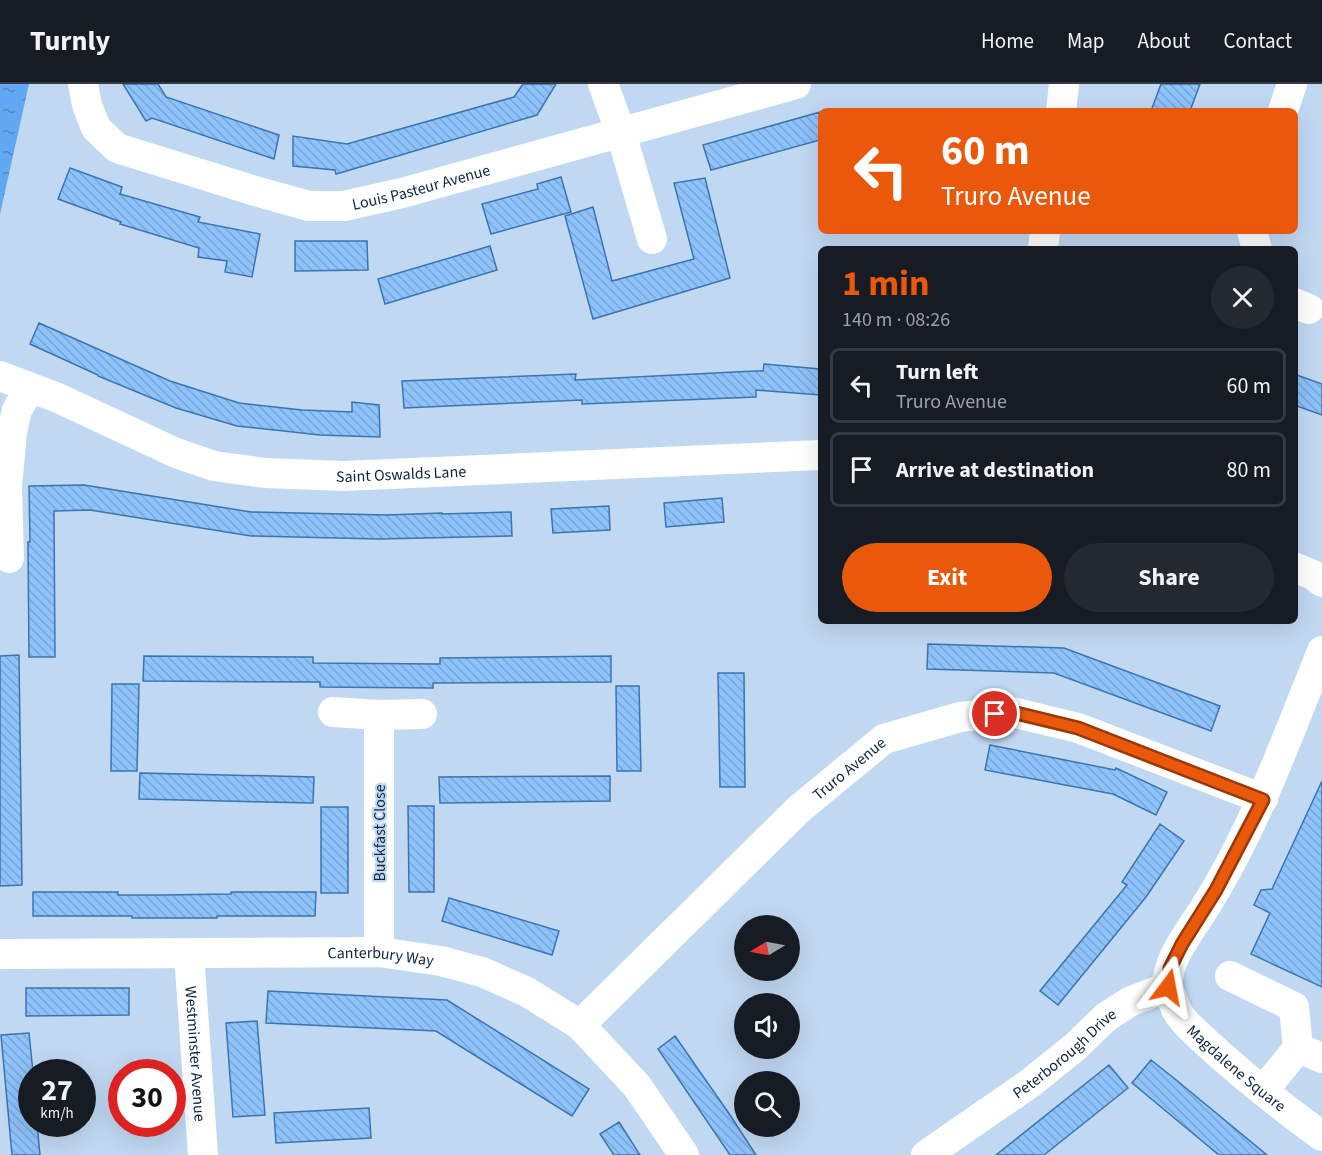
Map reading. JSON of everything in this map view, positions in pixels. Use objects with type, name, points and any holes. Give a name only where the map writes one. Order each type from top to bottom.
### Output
[{"type":"street","name":"Louis Pasteur Avenue","points":[[83,84],[87,105],[96,128],[117,148],[255,192],[309,206],[344,206],[402,193],[796,84]]},
{"type":"street","points":[[603,84],[621,133],[652,239]]},
{"type":"street","points":[[1061,108],[1064,84]]},
{"type":"street","points":[[1284,108],[1292,84]]},
{"type":"street","name":"Saint Oswalds Lane","points":[[0,376],[58,398],[176,453],[214,466],[265,473],[344,476],[818,455]]},
{"type":"street","points":[[9,558],[7,486],[12,432],[17,410],[30,388]]},
{"type":"street","points":[[1298,569],[1314,575],[1322,582]]},
{"type":"street","points":[[1168,987],[1170,968],[1182,944],[1216,890],[1263,800],[1322,651]]},
{"type":"street","points":[[333,712],[379,715],[422,714]]},
{"type":"street","name":"Truro Avenue","points":[[580,1025],[799,809],[884,738],[960,717],[1012,712],[1078,728],[1263,800]]},
{"type":"street","name":"Buckfast Close","points":[[378,952],[379,715]]},
{"type":"street","name":"Canterbury Way","points":[[0,954],[378,952],[441,961],[482,972],[527,992],[580,1025],[637,1086],[684,1155]]},
{"type":"street","name":"Westminster Avenue","points":[[189,954],[203,1155]]},
{"type":"street","points":[[1230,976],[1294,1006],[1310,1053],[1263,1091]]},
{"type":"street","name":"Magdalene Square","points":[[1168,987],[1177,1011],[1188,1025],[1236,1070],[1322,1136]]},
{"type":"street","name":"Peterborough Drive","points":[[929,1154],[1029,1084],[1075,1047],[1106,1017],[1131,1001],[1168,987]]},
{"type":"water","points":[[0,84],[29,84],[0,214]]},
{"type":"building","points":[[123,84],[158,84],[166,97],[279,135],[274,159],[152,118],[146,121]]},
{"type":"building","points":[[523,84],[556,84],[537,115],[336,174],[335,170],[293,166],[293,136],[347,144],[514,97]]},
{"type":"building","points":[[1161,84],[1200,84],[1191,108],[1152,108]]},
{"type":"building","points":[[818,113],[818,141],[711,170],[703,145]]},
{"type":"building","points":[[70,168],[122,187],[120,194],[200,217],[198,222],[260,234],[252,277],[225,272],[227,261],[198,257],[199,248],[120,224],[121,222],[58,199]]},
{"type":"building","points":[[561,177],[571,212],[491,234],[482,204],[538,189],[537,184]]},
{"type":"building","points":[[705,178],[730,278],[593,319],[565,216],[593,207],[612,281],[694,259],[674,183]]},
{"type":"building","points":[[295,241],[367,241],[368,270],[295,271]]},
{"type":"building","points":[[490,246],[497,270],[385,304],[378,279]]},
{"type":"building","points":[[39,323],[170,381],[239,403],[302,410],[352,412],[352,402],[379,405],[380,437],[320,435],[237,426],[176,408],[98,376],[30,344]]},
{"type":"building","points":[[764,364],[818,369],[818,395],[756,390],[756,397],[582,404],[582,400],[404,408],[402,381],[576,374],[575,380],[763,371]]},
{"type":"building","points":[[1298,375],[1322,384],[1322,415],[1298,406]]},
{"type":"building","points":[[84,485],[251,512],[386,515],[511,512],[512,536],[379,539],[251,536],[90,510],[54,511],[55,657],[29,657],[29,486]]},
{"type":"building","points":[[722,498],[724,522],[666,527],[664,503]]},
{"type":"building","points":[[609,506],[610,530],[553,533],[551,509]]},
{"type":"building","points":[[928,644],[1064,648],[1220,706],[1211,731],[1054,673],[927,669]]},
{"type":"building","points":[[19,655],[22,885],[0,886],[0,656]]},
{"type":"building","points":[[144,656],[313,657],[313,663],[440,664],[440,658],[611,656],[611,682],[433,683],[433,688],[320,687],[320,682],[143,681]]},
{"type":"building","points":[[718,673],[744,673],[745,787],[720,787]]},
{"type":"building","points":[[112,684],[139,684],[137,771],[111,771]]},
{"type":"building","points":[[616,686],[639,686],[641,771],[617,771]]},
{"type":"building","points":[[990,745],[1115,770],[1116,768],[1167,792],[1156,815],[1113,794],[985,770]]},
{"type":"building","points":[[140,773],[314,777],[313,803],[139,799]]},
{"type":"building","points":[[610,776],[610,801],[440,803],[439,777]]},
{"type":"building","points":[[1322,781],[1322,987],[1251,954],[1270,913],[1254,905],[1261,890],[1272,889]]},
{"type":"building","points":[[408,806],[434,806],[434,892],[409,892]]},
{"type":"building","points":[[321,807],[348,807],[348,893],[321,893]]},
{"type":"building","points":[[1160,824],[1184,841],[1146,897],[1058,1005],[1040,991],[1127,885],[1122,882]]},
{"type":"building","points":[[33,892],[118,892],[118,895],[161,895],[316,892],[315,916],[132,918],[132,916],[33,916]]},
{"type":"building","points":[[449,898],[559,931],[552,955],[442,921]]},
{"type":"building","points":[[26,988],[129,988],[129,1015],[26,1016]]},
{"type":"building","points":[[268,991],[447,1000],[589,1089],[572,1116],[436,1031],[266,1023]]},
{"type":"building","points":[[257,1021],[265,1115],[233,1117],[226,1023]]},
{"type":"building","points":[[29,1033],[32,1059],[18,1059],[18,1137],[38,1137],[40,1155],[12,1155],[1,1035]]},
{"type":"building","points":[[675,1036],[734,1121],[734,1137],[744,1137],[756,1155],[730,1155],[658,1049]]},
{"type":"building","points":[[1151,1060],[1267,1155],[1219,1155],[1132,1083]]},
{"type":"building","points":[[1109,1065],[1128,1088],[1044,1155],[996,1155]]},
{"type":"building","points":[[369,1108],[371,1138],[276,1143],[274,1113]]},
{"type":"building","points":[[619,1122],[640,1155],[614,1155],[600,1134]]},
{"type":"route","points":[[995,714],[1012,712],[1078,728],[1263,800],[1216,890],[1182,944],[1170,968],[1168,987]]}]
